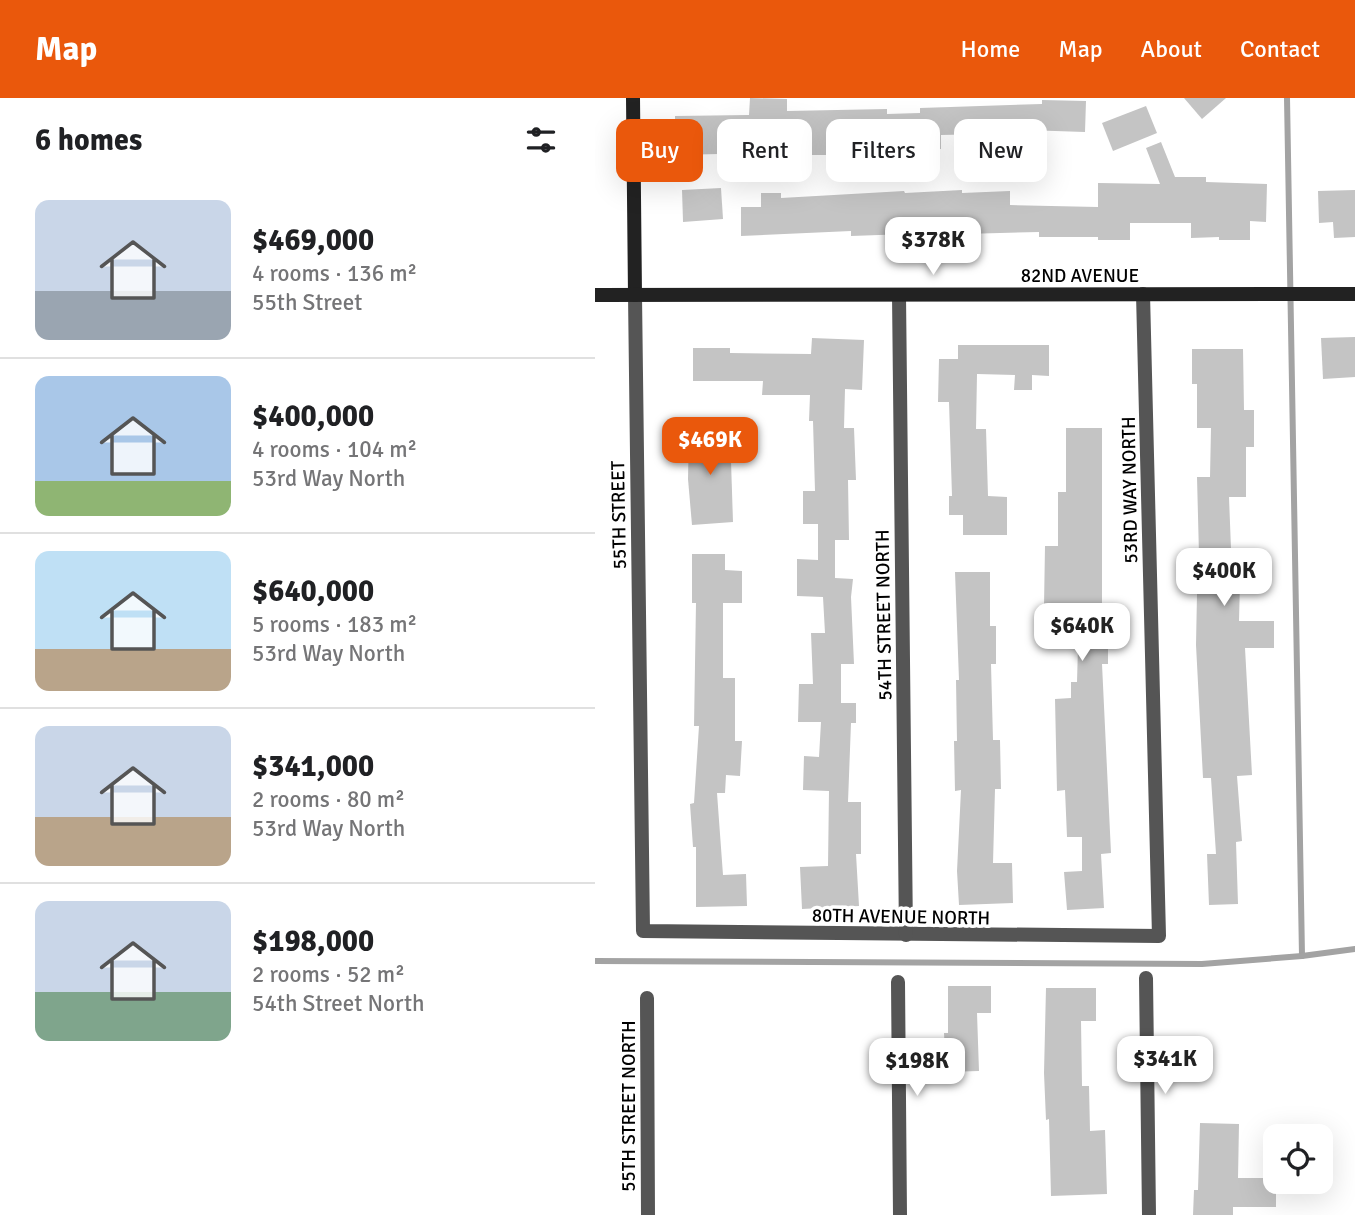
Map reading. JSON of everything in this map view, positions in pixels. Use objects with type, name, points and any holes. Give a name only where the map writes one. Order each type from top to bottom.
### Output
[{"type":"street","name":"55TH STREET","points":[[633,98],[643,931]]},
{"type":"street","name":"53RD WAY NORTH","points":[[1143,294],[1159,936]]},
{"type":"street","name":"82ND AVENUE","points":[[595,295],[1355,294]]},
{"type":"street","name":"54TH STREET NORTH","points":[[899,295],[907,935]]},
{"type":"street","name":"80TH AVENUE NORTH","points":[[643,931],[1159,936]]},
{"type":"street","points":[[1146,978],[1149,1215]]},
{"type":"street","points":[[898,982],[900,1215]]},
{"type":"street","name":"55TH STREET NORTH","points":[[647,998],[648,1215]]},
{"type":"building","points":[[750,98],[787,99],[787,111],[887,109],[887,114],[920,113],[920,108],[1042,104],[1042,100],[1086,101],[1085,132],[1047,131],[1047,119],[954,119],[954,135],[941,135],[941,149],[940,119],[826,119],[826,155],[812,155],[812,119],[717,119],[717,154],[703,154],[703,119],[675,119],[675,116],[749,115]]},
{"type":"building","points":[[1184,98],[1226,98],[1202,119]]},
{"type":"building","points":[[1146,106],[1157,133],[1113,151],[1102,123]]},
{"type":"building","points":[[1161,142],[1175,177],[1206,177],[1206,182],[1267,184],[1266,222],[1250,221],[1250,240],[1191,238],[1191,223],[1130,223],[1130,240],[1039,237],[1039,232],[964,234],[964,237],[935,238],[935,233],[851,236],[851,231],[741,236],[741,207],[761,207],[761,193],[781,193],[781,198],[904,191],[1010,191],[1010,205],[1098,207],[1098,183],[1160,184],[1146,148]]},
{"type":"building","points":[[721,188],[723,219],[683,222],[682,190]]},
{"type":"building","points":[[1355,190],[1355,237],[1334,238],[1333,222],[1319,223],[1318,191]]},
{"type":"building","points":[[1355,337],[1355,377],[1323,379],[1321,338]]},
{"type":"building","points":[[812,338],[864,340],[862,390],[845,389],[844,428],[854,428],[856,480],[848,480],[849,540],[835,540],[835,578],[853,579],[851,597],[854,664],[841,664],[841,703],[856,703],[856,723],[851,723],[848,802],[861,802],[861,854],[856,854],[859,906],[802,909],[800,867],[828,866],[829,791],[803,790],[804,756],[819,757],[821,722],[798,722],[799,684],[813,684],[811,633],[825,633],[823,597],[797,596],[797,559],[818,560],[818,524],[803,524],[803,491],[815,491],[813,421],[809,421],[810,395],[762,395],[763,381],[693,381],[693,348],[730,348],[730,353],[811,354]]},
{"type":"building","points":[[958,345],[1049,345],[1049,376],[1032,375],[1032,390],[1014,390],[1015,375],[977,374],[976,429],[986,429],[988,496],[1007,497],[1007,535],[963,535],[963,515],[949,515],[949,496],[952,496],[949,402],[938,402],[939,359],[958,359]]},
{"type":"building","points":[[1192,349],[1243,349],[1244,410],[1254,410],[1254,447],[1246,447],[1246,497],[1229,497],[1231,549],[1246,548],[1246,582],[1240,582],[1239,621],[1274,621],[1274,648],[1245,648],[1252,775],[1237,776],[1242,841],[1236,842],[1238,904],[1209,905],[1207,854],[1216,854],[1211,778],[1203,778],[1196,645],[1197,594],[1200,594],[1197,477],[1210,477],[1211,428],[1197,428],[1197,384],[1192,384]]},
{"type":"building","points":[[1066,428],[1102,428],[1102,614],[1108,614],[1108,664],[1102,664],[1111,853],[1101,854],[1104,908],[1067,910],[1064,872],[1082,871],[1082,837],[1067,837],[1065,790],[1057,791],[1055,699],[1071,698],[1071,682],[1077,682],[1078,647],[1063,647],[1063,607],[1044,606],[1045,546],[1058,546],[1058,492],[1066,492]]},
{"type":"building","points":[[689,430],[730,430],[733,522],[692,525],[688,479]]},
{"type":"building","points":[[692,554],[725,554],[725,570],[742,571],[742,603],[723,603],[723,678],[735,678],[735,741],[742,741],[740,776],[726,775],[725,793],[717,793],[723,875],[746,874],[747,906],[696,907],[696,847],[693,847],[690,804],[694,803],[699,726],[694,726],[696,603],[692,603]]},
{"type":"building","points":[[955,572],[990,572],[990,626],[996,626],[996,664],[991,664],[993,740],[1000,740],[1001,789],[995,789],[993,863],[1012,863],[1013,903],[959,905],[957,871],[961,790],[955,791],[956,680],[959,680]]},
{"type":"building","points":[[948,986],[991,986],[991,1013],[977,1013],[979,1071],[946,1072],[944,1033],[948,1033]]},
{"type":"building","points":[[1046,988],[1096,988],[1096,1021],[1081,1021],[1082,1086],[1089,1086],[1090,1131],[1105,1130],[1107,1194],[1051,1196],[1049,1119],[1046,1120],[1044,1073]]},
{"type":"building","points":[[1200,1123],[1239,1124],[1238,1178],[1263,1178],[1263,1194],[1276,1194],[1276,1207],[1233,1207],[1233,1215],[1193,1215],[1194,1190],[1198,1190]]},
{"type":"waterway","points":[[1287,98],[1302,956]]},
{"type":"waterway","points":[[595,961],[1202,964],[1355,949]]}]
